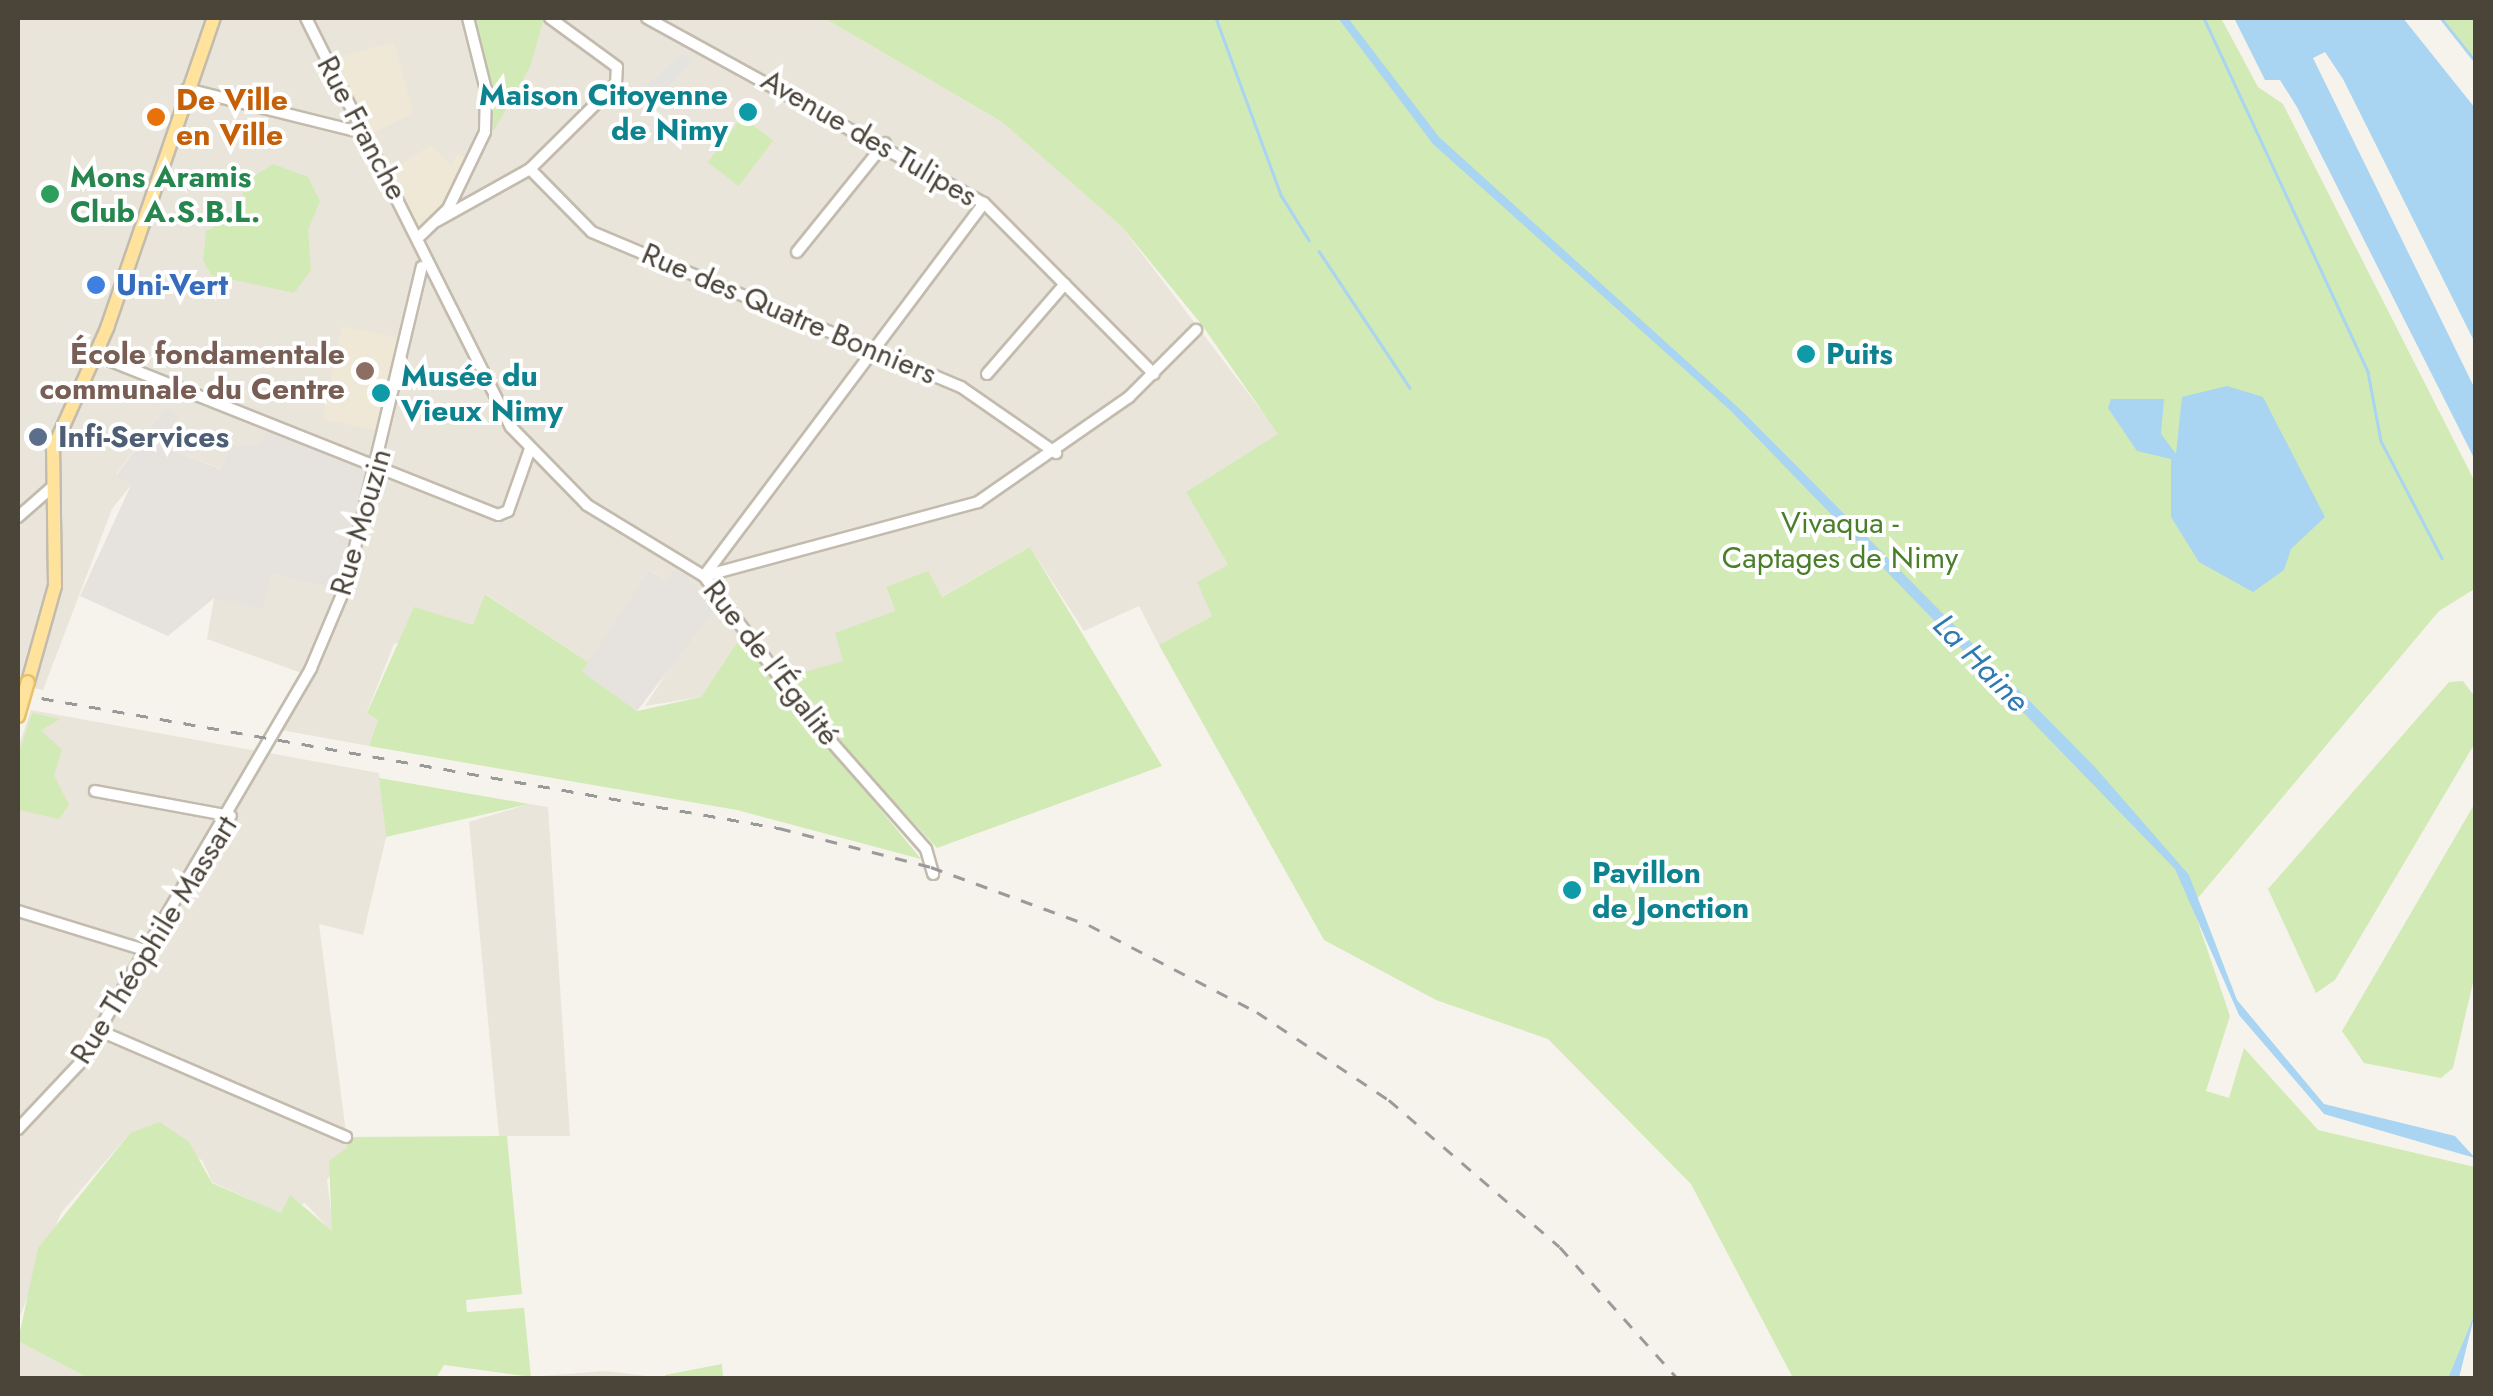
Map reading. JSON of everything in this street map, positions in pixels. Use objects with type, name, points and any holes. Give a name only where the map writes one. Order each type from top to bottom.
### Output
[{"type":"main road","points":[[18,716],[55,586],[50,488],[53,449],[96,355],[214,18]]},
{"type":"street","name":"Rue Franche","points":[[306,18],[363,134],[420,236]]},
{"type":"street","points":[[437,221],[487,122],[468,18]]},
{"type":"street","points":[[420,236],[437,221],[530,168],[619,74],[550,18]]},
{"type":"street","name":"Avenue des Tulipes","points":[[647,18],[885,143],[984,202],[1154,374]]},
{"type":"street","points":[[187,89],[363,134]]},
{"type":"street","points":[[797,252],[885,143]]},
{"type":"street","name":"Rue des Quatre Bonniers","points":[[530,168],[592,232],[873,345],[973,393],[1056,453]]},
{"type":"street","points":[[704,576],[873,345],[984,202]]},
{"type":"street","name":"Rue de l'Égalité","points":[[420,236],[435,288],[530,449],[587,504],[704,576],[807,714],[926,849],[933,874]]},
{"type":"street","name":"Rue Mouzin","points":[[276,739],[346,585],[420,302],[420,236]]},
{"type":"street","points":[[987,374],[1064,284]]},
{"type":"street","points":[[704,576],[978,502],[1056,453],[1154,374],[1196,330]]},
{"type":"street","points":[[96,355],[502,516],[530,449]]},
{"type":"street","points":[[18,517],[50,488]]},
{"type":"street","name":"Rue Théophile Massart","points":[[18,1129],[100,1031],[276,739]]},
{"type":"street","points":[[95,791],[230,816]]},
{"type":"street","points":[[18,911],[148,951]]},
{"type":"street","points":[[100,1031],[346,1137]]},
{"type":"shaded area","points":[[18,18],[824,18],[1002,122],[1121,226],[1279,434],[1186,492],[1228,565],[1212,616],[1159,645],[1139,606],[1084,631],[1030,547],[941,597],[886,588],[895,611],[844,661],[774,682],[740,638],[701,697],[645,706],[708,609],[677,568],[667,581],[650,570],[588,662],[486,594],[474,625],[394,644],[367,712],[378,720],[369,746],[281,730],[307,675],[207,639],[214,598],[271,574],[339,587],[370,471],[260,446],[222,469],[161,446],[165,407],[116,475],[131,485],[112,509],[43,690],[18,685]]},
{"type":"shaded area","points":[[394,42],[413,113],[365,137],[330,60]]},
{"type":"shaded area","points":[[684,52],[693,61],[652,102],[638,92]]},
{"type":"shaded area","points":[[431,145],[451,166],[458,154],[472,161],[420,236],[386,174]]},
{"type":"shaded area","name":"École fondamentale communale du Centre","points":[[342,326],[410,341],[391,433],[322,419]]},
{"type":"shaded area","points":[[165,407],[178,416],[161,446],[221,469],[232,446],[260,446],[267,430],[370,471],[339,588],[271,574],[262,609],[214,598],[168,636],[80,596],[131,485],[116,476]]},
{"type":"shaded area","points":[[676,568],[717,607],[637,711],[581,672],[649,570],[667,581]]},
{"type":"shaded area","points":[[31,710],[379,773],[386,837],[363,935],[319,924],[348,1148],[327,1180],[334,1234],[305,1203],[282,1214],[212,1182],[202,1160],[130,1133],[61,1213],[18,1321],[18,748]]},
{"type":"shaded area","points":[[529,804],[548,807],[570,1136],[499,1136],[469,822]]},
{"type":"shaded area","points":[[18,1341],[88,1378],[18,1378]]},
{"type":"shaded area","points":[[605,1371],[665,1378],[515,1378]]},
{"type":"green space","points":[[472,18],[544,18],[530,67],[493,132],[494,90]]},
{"type":"green space","name":"Vivaqua - Captages de Nimy","points":[[824,18],[2221,18],[2258,87],[2283,104],[2475,482],[2476,588],[2439,611],[2192,905],[2230,1016],[2206,1091],[2229,1098],[2244,1048],[2318,1130],[2475,1167],[2475,1313],[2448,1378],[1793,1378],[1691,1184],[1548,1039],[1436,1000],[1324,940],[1159,645],[1212,616],[1197,582],[1228,565],[1186,492],[1278,434],[1202,325],[1121,226],[1002,122]]},
{"type":"green space","points":[[2441,18],[2475,18],[2475,62]]},
{"type":"green space","points":[[742,117],[773,140],[739,186],[708,163]]},
{"type":"green space","points":[[273,164],[308,177],[320,201],[308,230],[311,270],[294,293],[212,275],[203,261],[206,231],[246,209],[241,185]]},
{"type":"green space","points":[[1030,547],[1162,766],[937,848],[780,679],[843,661],[835,633],[895,611],[886,587],[928,571],[942,597]]},
{"type":"green space","points":[[485,594],[588,662],[582,672],[637,711],[701,697],[740,638],[921,859],[737,810],[369,746],[378,720],[367,713],[414,607],[473,625]]},
{"type":"green space","points":[[2463,681],[2475,697],[2475,743],[2335,980],[2316,993],[2268,889],[2449,682]]},
{"type":"green space","points":[[32,713],[60,719],[41,730],[62,750],[54,775],[69,805],[59,819],[18,810],[18,756]]},
{"type":"green space","points":[[379,778],[529,804],[386,837]]},
{"type":"green space","points":[[2475,803],[2475,974],[2453,1068],[2441,1078],[2364,1063],[2342,1031]]},
{"type":"green space","points":[[160,1122],[189,1142],[212,1183],[281,1213],[290,1195],[332,1231],[329,1161],[347,1148],[346,1137],[507,1136],[522,1294],[466,1300],[467,1312],[524,1308],[531,1377],[444,1365],[436,1378],[88,1378],[18,1341],[38,1248],[130,1133]]},
{"type":"green space","points":[[722,1364],[723,1378],[665,1378],[665,1375]]},
{"type":"water","name":"La Haine","points":[[1338,18],[1348,18],[1439,137],[1743,412],[2094,766],[2189,875],[2237,1000],[2324,1104],[2455,1136],[2475,1158],[2324,1114],[2239,1015],[2175,869],[1731,411],[1433,144]]},
{"type":"water","points":[[2234,18],[2403,18],[2475,108],[2475,343],[2343,79],[2325,52],[2313,58],[2475,389],[2475,460],[2297,107],[2280,80],[2265,80]]},
{"type":"water","points":[[2227,386],[2263,397],[2325,517],[2291,549],[2284,570],[2253,592],[2199,562],[2171,517],[2171,459],[2137,451],[2108,408],[2111,399],[2164,399],[2161,434],[2176,454],[2182,397]]},
{"type":"water","points":[[2475,1313],[2459,1378],[2448,1378],[2458,1354]]},
{"type":"waterway","points":[[1216,18],[1281,195],[1309,240]]},
{"type":"waterway","points":[[2204,18],[2368,372],[2381,441],[2442,558]]},
{"type":"waterway","points":[[2441,18],[2476,62]]},
{"type":"waterway","points":[[1319,251],[1410,388]]},
{"type":"railway","points":[[18,694],[779,828],[931,867],[1089,925],[1257,1012],[1389,1100],[1560,1247],[1677,1378]]},
{"type":"place","name":"Maison Citoyenne de Nimy","points":[[748,112]]},
{"type":"place","name":"De Ville en Ville","points":[[156,117]]},
{"type":"place","name":"Mons Aramis Club A.S.B.L.","points":[[50,194]]},
{"type":"place","name":"Uni-Vert","points":[[96,285]]},
{"type":"place","name":"Puits","points":[[1806,354]]},
{"type":"place","name":"École fondamentale communale du Centre","points":[[365,371]]},
{"type":"place","name":"Musée du Vieux Nimy","points":[[381,393]]},
{"type":"place","name":"Infi-Services","points":[[38,437]]},
{"type":"place","name":"Pavillon de Jonction","points":[[1572,890]]}]
